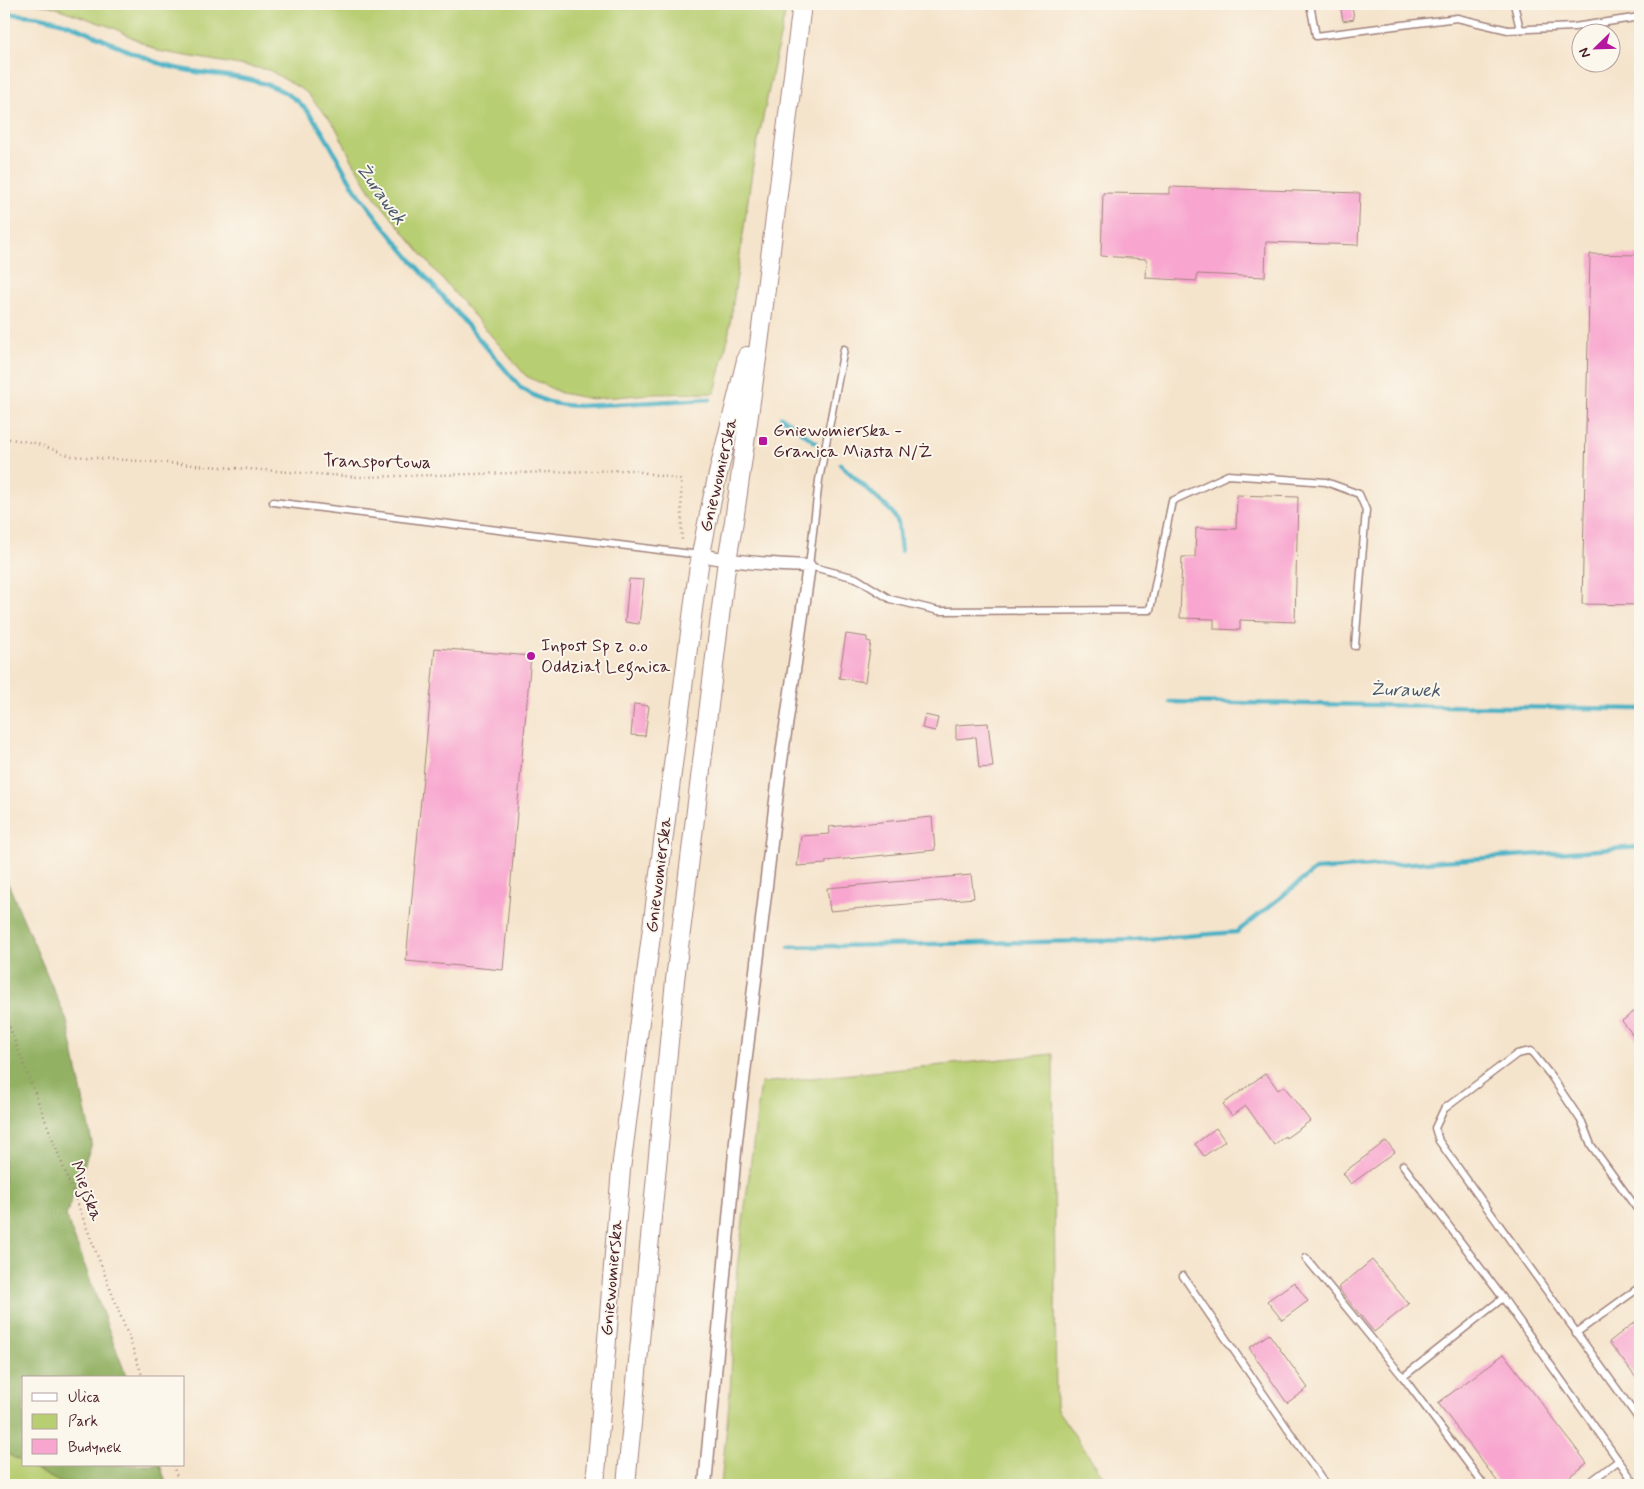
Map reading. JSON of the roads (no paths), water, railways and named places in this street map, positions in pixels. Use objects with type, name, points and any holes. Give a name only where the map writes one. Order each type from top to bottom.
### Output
[{"type":"street","name":"Gniewomierska","points":[[626,1485],[675,980],[727,560],[734,522],[802,4]]},
{"type":"street","name":"Gniewomierska","points":[[595,1485],[621,1169],[700,555],[767,272]]},
{"type":"street","points":[[700,555],[773,565],[809,566],[779,775],[736,1141],[705,1485]]},
{"type":"lane","points":[[1310,4],[1316,36],[1457,18],[1508,30],[1574,27],[1640,17]]},
{"type":"lane","points":[[1514,4],[1520,29]]},
{"type":"lane","points":[[844,349],[819,480],[809,566],[856,578],[890,599],[939,611],[1150,610],[1172,502],[1228,475],[1326,482],[1359,494],[1366,510],[1355,646]]},
{"type":"lane","points":[[273,502],[700,555]]},
{"type":"lane","points":[[1640,1213],[1591,1145],[1582,1122],[1551,1076],[1531,1052],[1517,1054],[1444,1109],[1436,1128],[1439,1141],[1640,1421]]},
{"type":"lane","points":[[1403,1165],[1504,1298],[1636,1485]]},
{"type":"lane","points":[[1306,1258],[1484,1485]]},
{"type":"lane","points":[[1183,1276],[1326,1485]]},
{"type":"lane","points":[[1576,1333],[1640,1287]]},
{"type":"lane","points":[[1402,1378],[1504,1298]]},
{"type":"lane","points":[[1586,1485],[1618,1461]]},
{"type":"waterway","name":"Żurawek","points":[[4,13],[40,17],[61,22],[152,61],[184,70],[248,79],[278,89],[292,97],[302,105],[320,127],[349,179],[375,216],[521,388],[536,397],[555,404],[580,406],[710,399]]},
{"type":"waterway","name":"Żurawek","points":[[781,417],[815,442]]},
{"type":"waterway","name":"Żurawek","points":[[840,464],[892,512],[898,523],[901,551]]},
{"type":"waterway","name":"Żurawek","points":[[1170,702],[1640,709]]},
{"type":"waterway","points":[[789,947],[1135,940],[1237,932],[1315,870],[1640,847]]},
{"type":"place","name":"Gniewomierska - Granica Miasta N/Ż","points":[[763,441]]},
{"type":"place","name":"Inpost Sp z o.o Oddział Legnica","points":[[531,656]]}]
